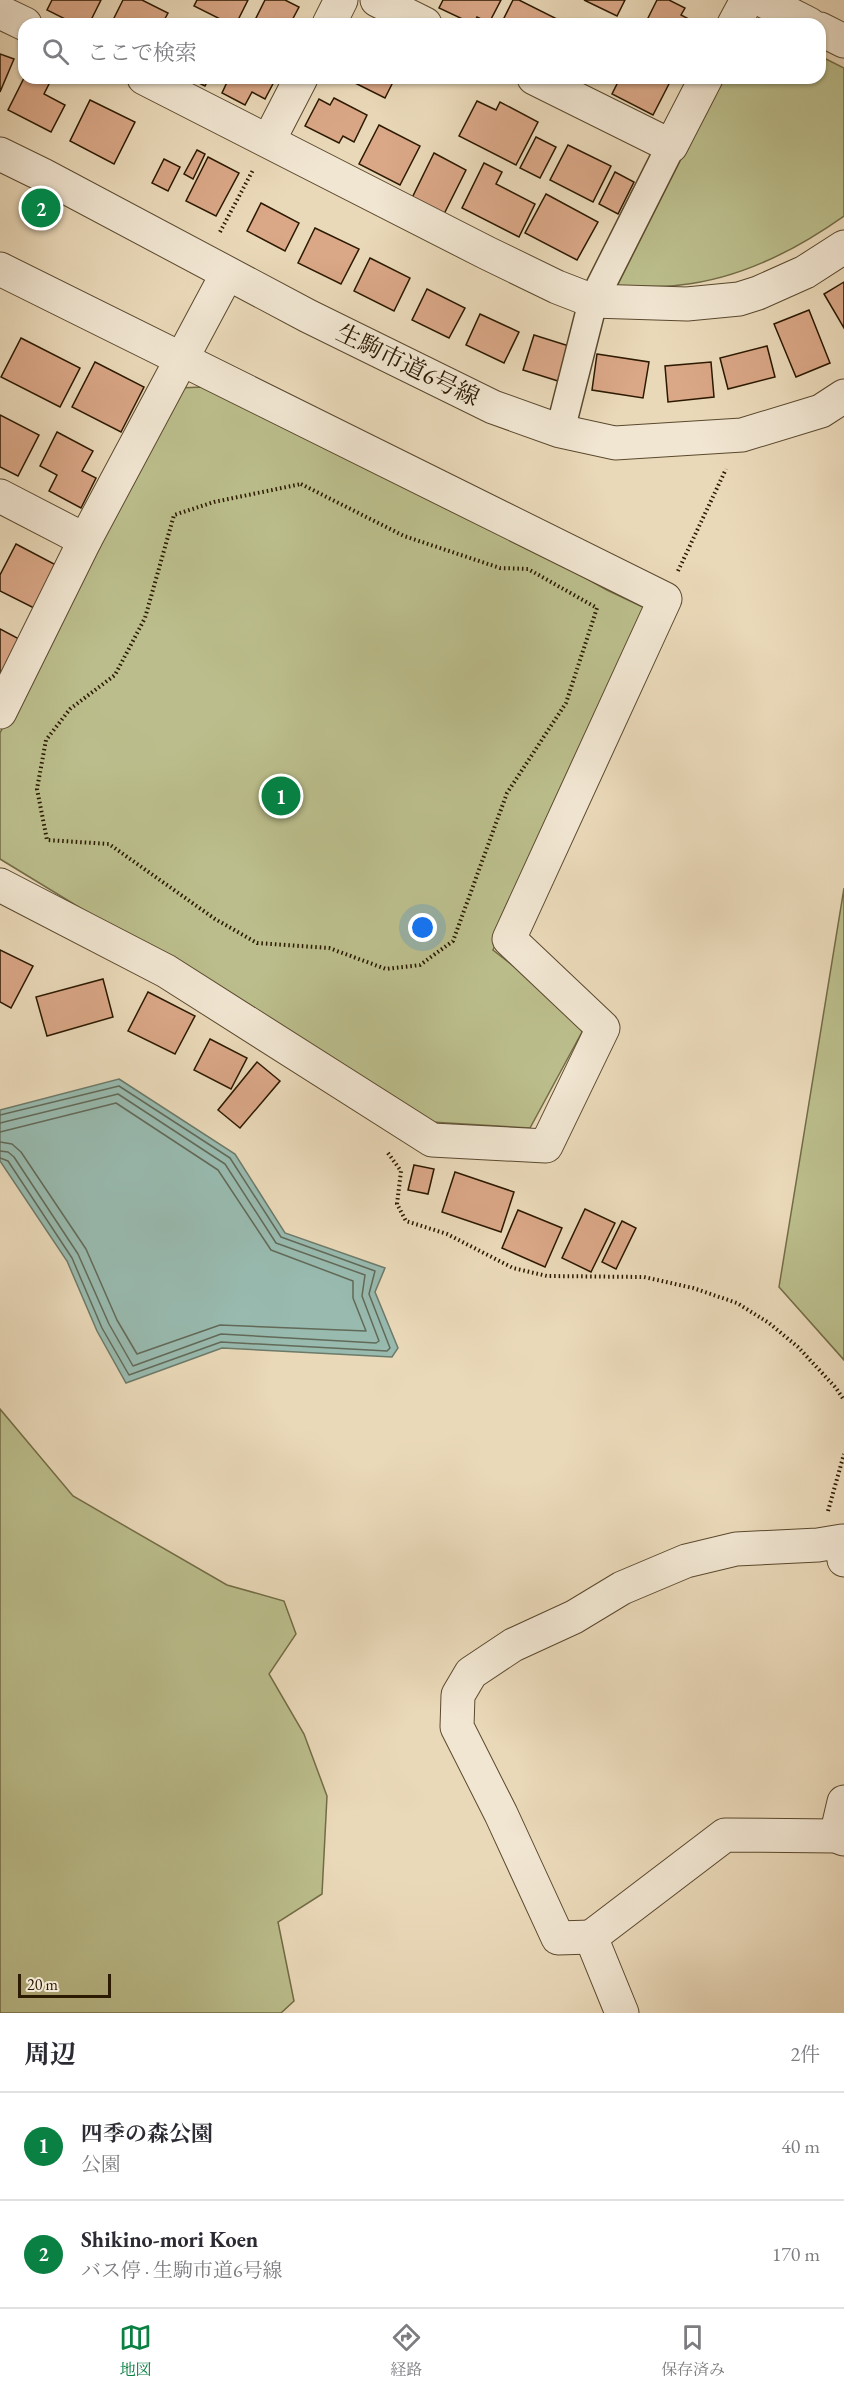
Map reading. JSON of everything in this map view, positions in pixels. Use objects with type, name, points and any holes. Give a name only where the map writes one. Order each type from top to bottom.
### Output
[{"type":"street","points":[[332,18],[341,0]]},
{"type":"street","points":[[377,0],[413,18]]},
{"type":"street","points":[[737,18],[747,0]]},
{"type":"street","points":[[762,0],[797,18]]},
{"type":"street","points":[[0,12],[18,20]]},
{"type":"street","points":[[826,32],[844,41]]},
{"type":"street","points":[[156,84],[495,258],[557,288],[592,301],[687,304],[739,299],[805,272],[844,247]]},
{"type":"street","points":[[269,140],[298,84]]},
{"type":"street","points":[[546,84],[671,146]]},
{"type":"street","points":[[560,431],[592,301],[703,84]]},
{"type":"street","name":"生駒市道6号線","points":[[0,154],[227,274],[493,407],[560,431],[615,443],[742,435],[821,411],[844,396]]},
{"type":"street","points":[[0,269],[182,357],[664,598],[509,939],[603,1028],[546,1146],[432,1140],[166,971],[0,885]]},
{"type":"street","points":[[0,712],[86,540],[227,274]]},
{"type":"street","points":[[0,496],[86,540]]},
{"type":"street","points":[[831,1552],[736,1549],[675,1566],[622,1588],[574,1617],[513,1645],[471,1673],[458,1695],[457,1727],[501,1814],[558,1938],[591,1937],[725,1835],[840,1837],[844,1802]]},
{"type":"street","points":[[591,1937],[622,2013]]},
{"type":"path","points":[[218,236],[269,140]]},
{"type":"path","points":[[664,598],[742,435]]},
{"type":"path","points":[[301,484],[404,536],[500,568],[528,568],[597,608],[583,650],[567,703],[507,793],[453,941],[420,965],[386,969],[329,948],[257,943],[215,919],[109,844],[47,840],[37,789],[46,740],[70,709],[116,675],[145,618],[174,515],[214,502],[301,484]]},
{"type":"path","points":[[388,1152],[401,1171],[397,1204],[406,1221],[447,1234],[513,1268],[547,1276],[644,1277],[693,1288],[736,1303],[769,1323],[798,1347],[836,1388],[844,1400]]},
{"type":"path","points":[[831,1552],[844,1454]]},
{"type":"green space","points":[[826,59],[844,68],[844,216],[787,251],[724,276],[672,286],[611,286],[716,84],[826,84]]},
{"type":"green space","points":[[202,387],[539,552],[607,590],[645,608],[493,950],[578,1016],[582,1032],[530,1128],[431,1122],[0,859],[0,733],[179,388]]},
{"type":"green space","points":[[844,888],[844,1360],[779,1287]]},
{"type":"green space","points":[[0,1409],[73,1496],[227,1585],[284,1601],[296,1634],[269,1674],[304,1734],[327,1796],[322,1894],[278,1922],[294,2001],[281,2013],[0,2013]]},
{"type":"water","points":[[119,1079],[235,1154],[285,1233],[385,1268],[375,1292],[398,1348],[392,1357],[222,1348],[126,1383],[97,1331],[67,1261],[0,1161],[0,1110]]},
{"type":"building","points":[[52,0],[101,0],[92,18],[63,18],[47,10]]},
{"type":"building","points":[[123,0],[142,0],[168,13],[165,18],[114,18]]},
{"type":"building","points":[[197,0],[248,0],[239,18],[218,18],[194,6]]},
{"type":"building","points":[[265,0],[285,0],[299,7],[293,18],[256,18]]},
{"type":"building","points":[[443,0],[501,0],[492,18],[460,18],[439,8]]},
{"type":"building","points":[[513,0],[519,0],[555,18],[504,18]]},
{"type":"building","points":[[584,0],[625,0],[617,16]]},
{"type":"building","points":[[657,0],[669,0],[685,8],[681,15],[687,18],[648,18]]},
{"type":"building","points":[[0,54],[14,59],[0,92]]},
{"type":"building","points":[[21,84],[49,84],[44,94],[65,105],[51,132],[8,110]]},
{"type":"building","points":[[226,84],[273,84],[265,99],[252,92],[245,105],[222,93]]},
{"type":"building","points":[[357,84],[392,84],[385,98]]},
{"type":"building","points":[[617,84],[669,84],[653,115],[612,94]]},
{"type":"building","points":[[334,98],[367,115],[354,142],[343,136],[339,143],[305,126],[319,99],[330,105]]},
{"type":"building","points":[[90,100],[135,122],[114,164],[70,141]]},
{"type":"building","points":[[477,101],[496,110],[500,102],[538,122],[516,165],[459,136]]},
{"type":"building","points":[[379,125],[420,146],[400,185],[359,164]]},
{"type":"building","points":[[536,137],[556,147],[540,178],[520,168]]},
{"type":"building","points":[[568,145],[611,166],[593,202],[550,180]]},
{"type":"building","points":[[197,150],[205,154],[193,179],[184,174]]},
{"type":"building","points":[[434,153],[466,170],[444,214],[412,198]]},
{"type":"building","points":[[208,157],[239,173],[216,216],[186,201]]},
{"type":"building","points":[[164,159],[180,167],[168,191],[152,183]]},
{"type":"building","points":[[484,163],[502,172],[496,184],[535,204],[519,237],[462,208]]},
{"type":"building","points":[[615,172],[634,182],[618,214],[599,204]]},
{"type":"building","points":[[546,194],[598,222],[577,260],[525,233]]},
{"type":"building","points":[[261,203],[299,223],[285,251],[247,231]]},
{"type":"building","points":[[315,228],[359,249],[341,284],[298,263]]},
{"type":"building","points":[[370,258],[410,278],[394,311],[354,291]]},
{"type":"building","points":[[844,282],[844,328],[824,294]]},
{"type":"building","points":[[427,289],[465,308],[449,338],[412,320]]},
{"type":"building","points":[[809,310],[830,363],[796,377],[774,324]]},
{"type":"building","points":[[480,314],[519,332],[504,363],[466,345]]},
{"type":"building","points":[[534,335],[569,346],[558,381],[523,370]]},
{"type":"building","points":[[21,338],[80,368],[60,407],[1,377]]},
{"type":"building","points":[[767,346],[775,377],[728,389],[720,358]]},
{"type":"building","points":[[597,354],[649,362],[643,398],[592,390]]},
{"type":"building","points":[[95,362],[144,387],[121,432],[72,407]]},
{"type":"building","points":[[711,362],[714,397],[668,402],[665,366]]},
{"type":"building","points":[[0,415],[39,435],[18,476],[0,467]]},
{"type":"building","points":[[57,432],[93,451],[82,471],[96,478],[81,508],[49,491],[57,475],[40,466]]},
{"type":"building","points":[[16,544],[56,565],[34,608],[0,591],[0,575]]},
{"type":"building","points":[[0,629],[21,640],[0,680]]},
{"type":"building","points":[[0,950],[33,966],[11,1008],[0,1002]]},
{"type":"building","points":[[103,979],[113,1017],[47,1036],[36,997]]},
{"type":"building","points":[[148,992],[195,1016],[175,1054],[128,1031]]},
{"type":"building","points":[[210,1039],[247,1058],[231,1089],[194,1070]]},
{"type":"building","points":[[257,1062],[280,1081],[240,1128],[218,1110]]},
{"type":"building","points":[[414,1165],[434,1169],[428,1194],[408,1190]]},
{"type":"building","points":[[455,1172],[514,1192],[501,1232],[442,1212]]},
{"type":"building","points":[[585,1209],[615,1223],[591,1272],[562,1258]]},
{"type":"building","points":[[518,1210],[562,1228],[545,1267],[502,1248]]},
{"type":"building","points":[[622,1221],[636,1228],[616,1269],[602,1262]]},
{"type":"place","name":"Shikino-mori Koen","points":[[41,208]]},
{"type":"place","name":"四季の森公園","points":[[281,796]]}]
